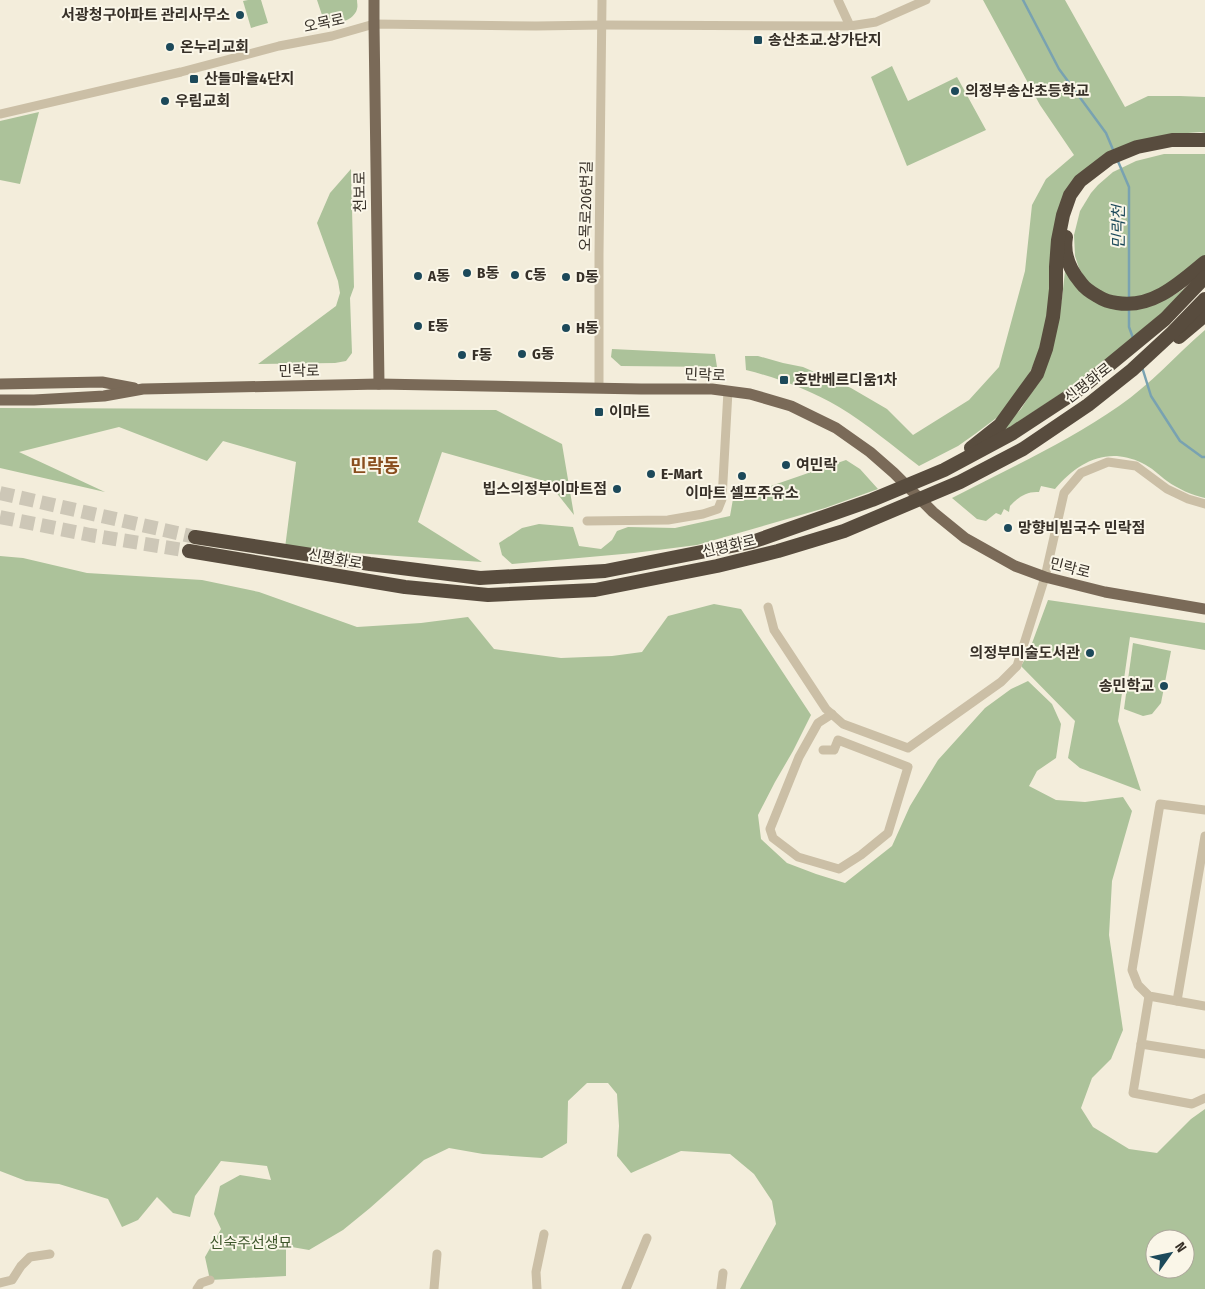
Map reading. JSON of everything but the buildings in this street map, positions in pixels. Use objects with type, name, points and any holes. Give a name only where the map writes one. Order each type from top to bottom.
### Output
[{"type":"highway","points":[[1138,150],[1172,140],[1205,140]]},
{"type":"highway","points":[[1205,148],[1173,147],[1126,150],[1110,158],[1093,174],[1077,197],[1070,217],[1066,240],[1067,261],[1074,275],[1085,289],[1106,302],[1132,304],[1155,298],[1173,288],[1205,262]]},
{"type":"highway","points":[[939,472],[1000,425],[1037,374],[1054,317],[1058,240],[1063,215],[1070,195],[1080,181],[1093,174]]},
{"type":"highway","name":"신평화로","points":[[195,537],[370,564],[480,578],[605,571],[752,542],[872,500],[939,472],[1013,433],[1080,389],[1165,319],[1205,277]]},
{"type":"highway","name":"신평화로","points":[[190,551],[405,587],[488,595],[595,590],[717,566],[778,551],[844,531],[896,510],[960,482],[1023,449],[1088,405],[1174,336],[1205,299]]},
{"type":"highway","points":[[1174,336],[1205,315]]},
{"type":"main road","name":"천보로","points":[[374,0],[379,384]]},
{"type":"main road","name":"민락로","points":[[0,384],[102,382],[143,389]]},
{"type":"main road","name":"민락로","points":[[0,400],[104,396],[143,389],[379,384],[712,389],[750,394],[791,406],[836,428],[870,452],[933,512],[965,538],[1015,566],[1045,578],[1105,592],[1205,609]]},
{"type":"street","name":"오목로206번길","points":[[599,388],[602,0]]},
{"type":"street","points":[[838,0],[850,26]]},
{"type":"street","name":"오목로","points":[[0,114],[194,69],[278,46],[332,36],[374,24],[850,26],[876,22],[926,0]]},
{"type":"street","points":[[592,521],[668,520],[703,514],[718,509],[722,499],[728,391]]},
{"type":"street","points":[[768,607],[774,630],[826,709],[843,724],[908,748],[1001,682],[1017,666],[1045,578],[1064,493],[1081,473],[1108,462],[1136,466],[1167,489],[1188,499],[1205,504]]},
{"type":"street","points":[[823,750],[834,750],[838,740],[908,767],[888,833],[861,855],[839,869],[798,856],[773,838],[770,829],[798,757],[818,723],[832,714]]},
{"type":"street","points":[[1205,810],[1160,804],[1132,970],[1138,984],[1149,996],[1205,1006]]},
{"type":"street","points":[[1177,1001],[1205,836]]},
{"type":"street","points":[[1149,996],[1133,1093],[1192,1104],[1205,1098]]},
{"type":"street","points":[[1141,1044],[1205,1054]]},
{"type":"street","points":[[537,1289],[536,1272],[544,1234]]},
{"type":"street","points":[[626,1289],[647,1238]]},
{"type":"street","points":[[0,1284],[12,1280],[21,1266],[30,1257],[50,1254]]},
{"type":"street","points":[[434,1289],[437,1254]]},
{"type":"street","points":[[722,1289],[723,1272]]},
{"type":"street","points":[[197,1289],[201,1283],[210,1280]]},
{"type":"green space","points":[[261,0],[268,23],[251,28],[243,1]]},
{"type":"green space","points":[[317,0],[357,0],[357,8],[349,19],[326,27]]},
{"type":"green space","points":[[983,0],[1065,0],[1125,107],[1148,96],[1205,97],[1205,133],[1175,134],[1123,147],[1066,198],[1047,328],[1037,357],[1024,385],[1003,413],[958,446],[919,466],[880,435],[839,407],[794,385],[746,370],[745,356],[758,356],[803,367],[851,388],[887,409],[913,435],[969,400],[999,367],[1025,271],[1032,205],[1046,179],[1074,155],[1040,105]]},
{"type":"green space","points":[[892,66],[908,101],[957,77],[986,130],[907,166],[871,77]]},
{"type":"green space","points":[[39,112],[20,184],[0,180],[0,121]]},
{"type":"green space","points":[[1164,154],[1205,154],[1205,259],[1154,294],[1123,300],[1099,292],[1087,282],[1075,256],[1074,235],[1080,211],[1091,193],[1113,172],[1136,161]]},
{"type":"green space","points":[[351,169],[354,287],[350,298],[352,353],[346,361],[335,363],[258,364],[336,306],[340,293],[338,281],[317,223],[330,193]]},
{"type":"green space","points":[[1066,262],[1097,303],[1120,310],[1140,309],[1155,304],[1193,283],[1181,297],[1079,382],[999,434],[1000,430],[1021,409],[1040,379],[1053,341],[1062,298]]},
{"type":"green space","points":[[1205,330],[1205,498],[1176,487],[1142,463],[1117,456],[1105,457],[1083,464],[1055,489],[1041,486],[1039,492],[1023,495],[1016,500],[1010,506],[1009,512],[1004,509],[1001,515],[996,513],[986,521],[977,519],[952,498],[1058,443],[1119,406],[1153,379]]},
{"type":"green space","points":[[612,349],[715,354],[717,367],[621,366],[611,357]]},
{"type":"green space","points":[[0,408],[496,410],[562,444],[574,515],[548,482],[442,452],[418,522],[482,562],[285,548],[296,462],[223,441],[207,461],[119,427],[19,452],[105,492],[0,468]]},
{"type":"green space","points":[[846,460],[860,469],[878,489],[825,508],[697,545],[634,553],[512,564],[502,555],[499,543],[522,528],[539,524],[573,527],[579,546],[601,549],[612,540],[617,531],[628,527],[675,528],[730,516],[733,499]]},
{"type":"green space","name":"신숙주선생묘","points":[[0,556],[23,558],[87,573],[202,580],[259,592],[357,627],[421,623],[468,617],[494,649],[561,658],[612,656],[642,652],[668,616],[714,604],[741,609],[811,715],[758,815],[761,839],[787,863],[845,883],[892,846],[910,806],[938,760],[985,708],[1011,689],[1028,681],[1052,704],[1061,724],[1056,758],[1037,771],[1029,786],[1056,800],[1085,802],[1123,797],[1132,811],[1112,881],[1109,935],[1123,1030],[1111,1059],[1092,1078],[1081,1108],[1093,1127],[1129,1149],[1157,1153],[1191,1119],[1205,1109],[1205,1289],[740,1289],[776,1224],[772,1201],[754,1174],[730,1154],[681,1151],[631,1173],[617,1156],[619,1126],[617,1094],[608,1083],[587,1083],[568,1101],[567,1143],[542,1158],[483,1154],[449,1148],[424,1160],[343,1230],[309,1250],[286,1246],[286,1276],[210,1280],[205,1257],[221,1229],[214,1214],[220,1186],[240,1175],[271,1180],[267,1166],[221,1161],[195,1196],[190,1217],[173,1213],[157,1197],[138,1220],[122,1227],[108,1199],[59,1184],[26,1181],[0,1171]]},
{"type":"green space","points":[[1048,600],[1205,623],[1205,650],[1130,637],[1118,721],[1141,791],[1080,768],[1068,758],[1075,721],[1021,666],[1028,654]]},
{"type":"green space","points":[[1133,643],[1171,651],[1161,703],[1152,714],[1143,716],[1124,709]]},
{"type":"waterway","name":"민락천","points":[[1023,0],[1059,69],[1106,133],[1114,152]]},
{"type":"waterway","name":"민락천","points":[[1117,159],[1129,187],[1129,299]]},
{"type":"waterway","name":"민락천","points":[[1129,309],[1129,327],[1133,338]]},
{"type":"waterway","name":"민락천","points":[[1142,367],[1151,396],[1180,441],[1202,457],[1205,457]]},
{"type":"tunnel","points":[[0,493],[195,537]]},
{"type":"tunnel","points":[[0,517],[90,535],[189,551]]},
{"type":"place","name":"서광청구아파트 관리사무소","points":[[240,15]]},
{"type":"place","name":"송산초교.상가단지","points":[[758,40]]},
{"type":"place","name":"온누리교회","points":[[170,47]]},
{"type":"place","name":"산들마을4단지","points":[[194,79]]},
{"type":"place","name":"의정부송산초등학교","points":[[955,91]]},
{"type":"place","name":"우림교회","points":[[165,101]]},
{"type":"place","name":"B동","points":[[467,273]]},
{"type":"place","name":"C동","points":[[515,275]]},
{"type":"place","name":"A동","points":[[418,276]]},
{"type":"place","name":"D동","points":[[566,277]]},
{"type":"place","name":"E동","points":[[418,326]]},
{"type":"place","name":"H동","points":[[566,328]]},
{"type":"place","name":"G동","points":[[522,354]]},
{"type":"place","name":"F동","points":[[462,355]]},
{"type":"place","name":"호반베르디움1차","points":[[784,380]]},
{"type":"place","name":"이마트","points":[[599,412]]},
{"type":"place","name":"여민락","points":[[786,465]]},
{"type":"place","name":"E-Mart","points":[[651,474]]},
{"type":"place","name":"이마트 셀프주유소","points":[[742,476]]},
{"type":"place","name":"빕스의정부이마트점","points":[[617,489]]},
{"type":"place","name":"망향비빔국수 민락점","points":[[1008,528]]},
{"type":"place","name":"의정부미술도서관","points":[[1090,653]]},
{"type":"place","name":"송민학교","points":[[1164,686]]},
{"type":"district","name":"민락동","points":[[375,466]]}]
